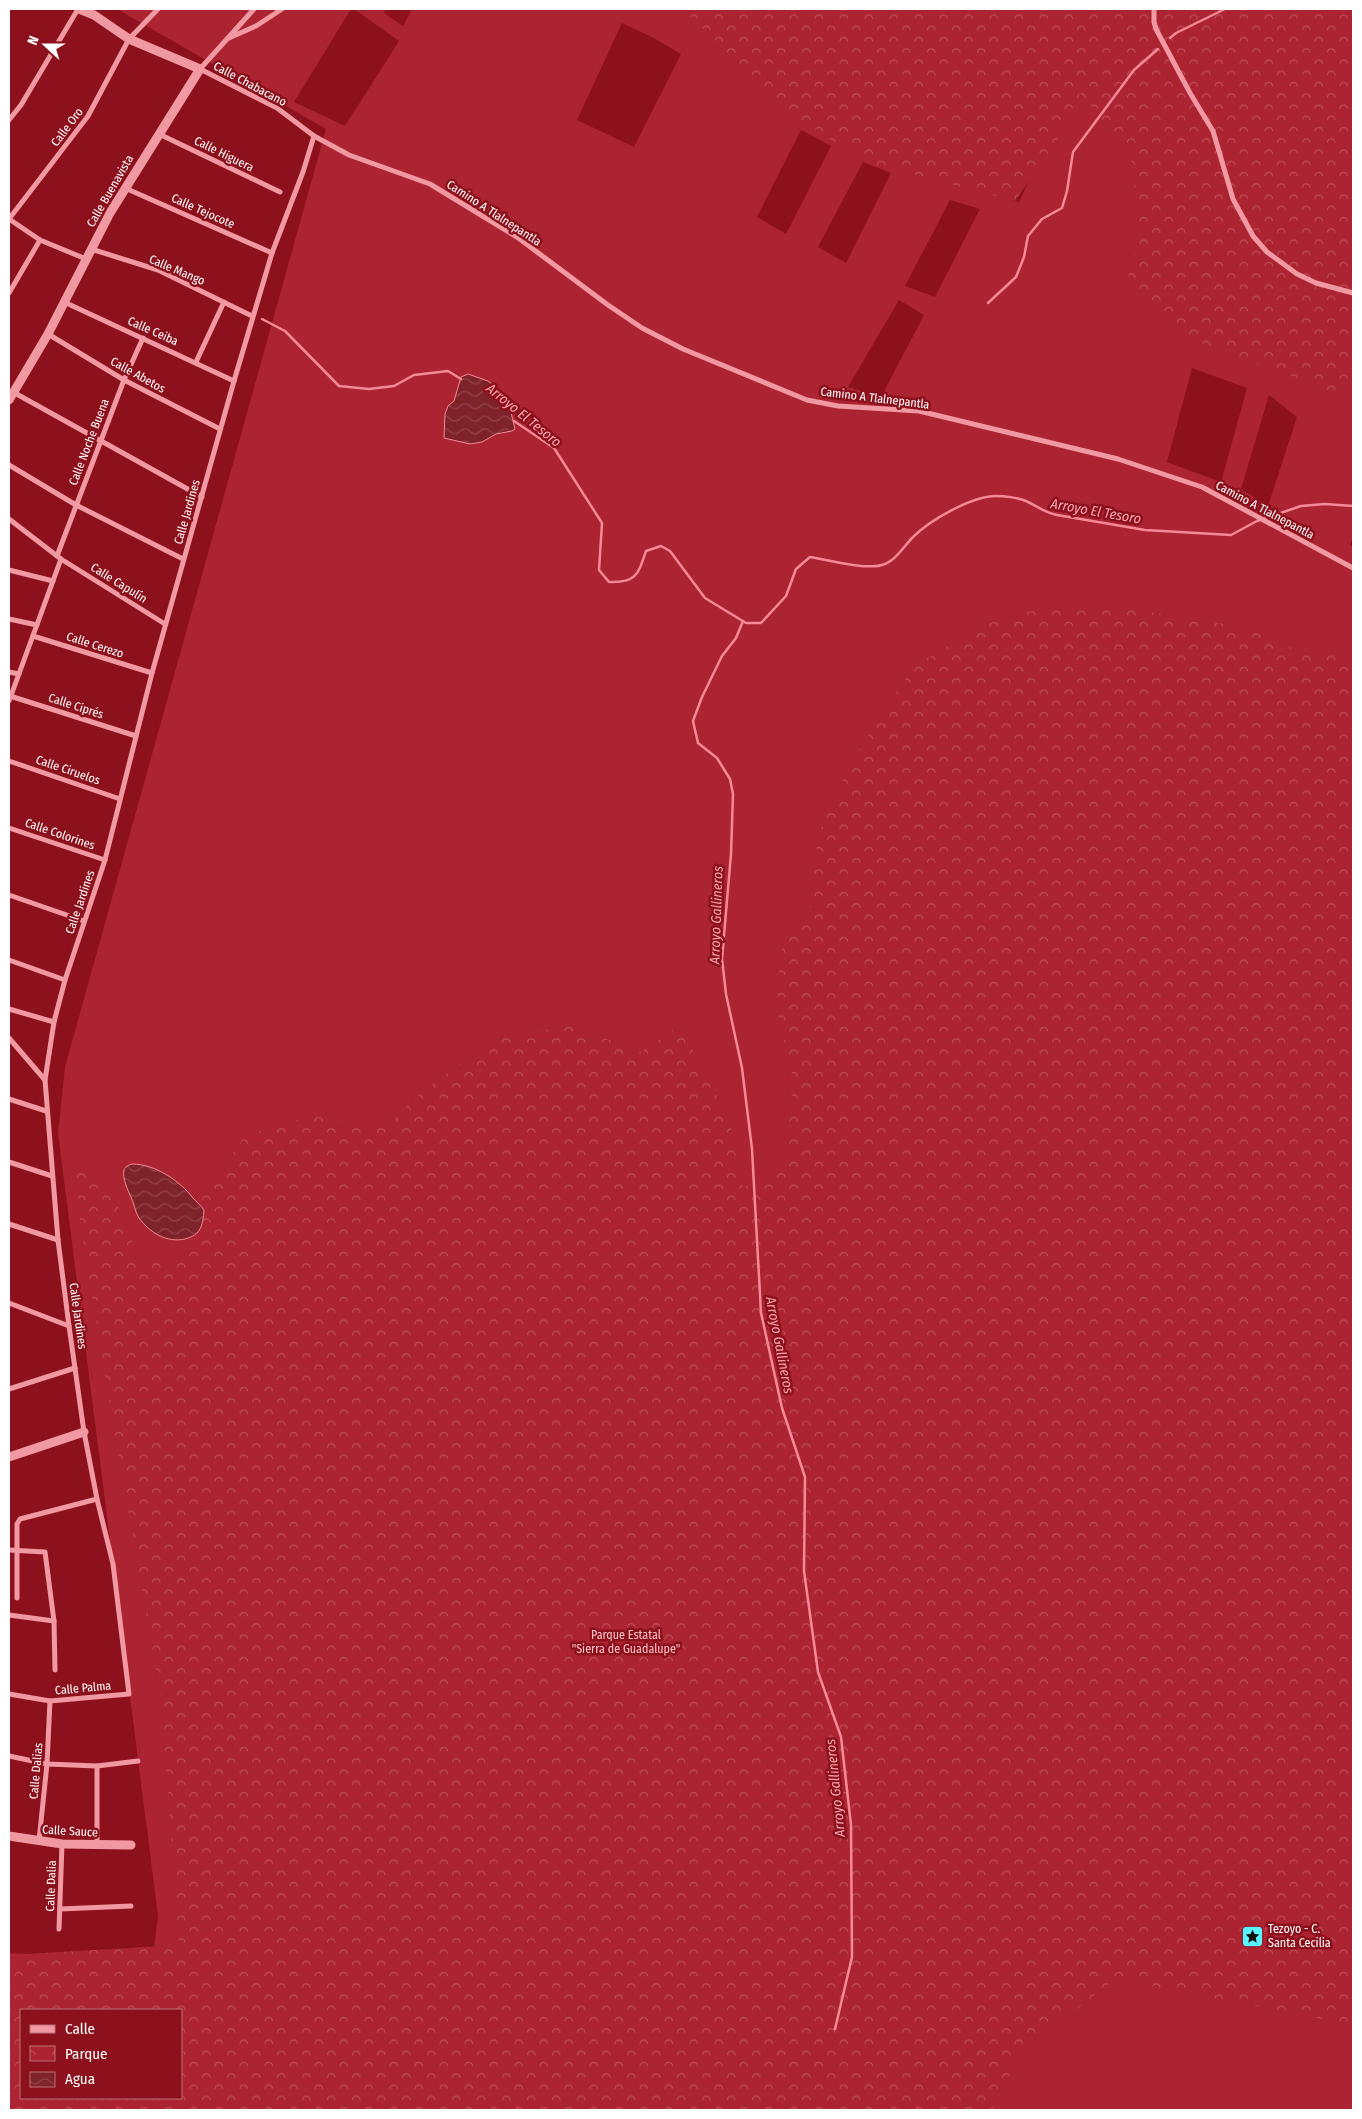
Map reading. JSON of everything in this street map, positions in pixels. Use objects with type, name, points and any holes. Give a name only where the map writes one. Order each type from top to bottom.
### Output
[{"type":"street","points":[[9,120],[21,105],[78,9],[94,16],[129,39],[200,69]]},
{"type":"street","name":"Calle Oro","points":[[9,219],[88,116],[129,39],[158,9]]},
{"type":"street","name":"Calle Buenavista","points":[[11,396],[48,334],[125,187],[200,69],[254,9]]},
{"type":"street","points":[[226,39],[256,26],[282,9]]},
{"type":"street","points":[[1154,9],[1156,29],[1190,93],[1213,131],[1232,199],[1253,236],[1267,252],[1297,274],[1316,283],[1353,293]]},
{"type":"street","name":"Calle Chabacano","points":[[200,69],[277,108],[314,136]]},
{"type":"street","name":"Calle Higuera","points":[[159,134],[280,192]]},
{"type":"street","name":"Calle Jardines","points":[[129,1694],[113,1564],[97,1499],[84,1432],[69,1326],[58,1240],[46,1111],[45,1080],[54,1022],[64,980],[104,860],[165,624],[252,316],[272,253],[303,172],[314,136]]},
{"type":"street","name":"Camino A Tlalnepantla","points":[[314,136],[349,154],[430,184],[517,237],[642,328],[683,349],[807,400],[838,406],[919,411],[1118,460],[1186,481],[1202,487],[1353,568]]},
{"type":"street","name":"Calle Tejocote","points":[[125,187],[272,253]]},
{"type":"street","points":[[9,219],[40,240],[86,259]]},
{"type":"street","points":[[9,293],[40,240]]},
{"type":"street","name":"Calle Mango","points":[[91,250],[158,270],[252,316]]},
{"type":"street","name":"Calle Ceiba","points":[[64,302],[234,380]]},
{"type":"street","points":[[196,362],[224,302]]},
{"type":"street","name":"Calle Abetos","points":[[48,334],[124,380],[220,429]]},
{"type":"street","name":"Calle Noche Buena","points":[[10,698],[53,581],[76,505],[124,380],[143,338]]},
{"type":"street","points":[[11,396],[101,441],[202,497]]},
{"type":"street","points":[[9,465],[76,505],[183,559]]},
{"type":"street","name":"Calle Capulín","points":[[9,518],[59,558],[165,624]]},
{"type":"street","points":[[9,570],[53,581]]},
{"type":"street","points":[[9,619],[37,625]]},
{"type":"street","name":"Calle Cerezo","points":[[33,636],[152,673]]},
{"type":"street","points":[[9,672],[19,674]]},
{"type":"street","name":"Calle Ciprés","points":[[10,698],[136,736]]},
{"type":"street","name":"Calle Ciruelos","points":[[9,760],[120,799]]},
{"type":"street","name":"Calle Colorines","points":[[9,828],[104,860]]},
{"type":"street","points":[[9,895],[84,921]]},
{"type":"street","points":[[9,960],[64,980]]},
{"type":"street","points":[[9,1009],[54,1022]]},
{"type":"street","points":[[9,1038],[45,1080]]},
{"type":"street","points":[[9,1099],[46,1111]]},
{"type":"street","points":[[9,1162],[52,1176]]},
{"type":"street","points":[[9,1224],[58,1240]]},
{"type":"street","points":[[9,1303],[69,1326]]},
{"type":"street","points":[[9,1389],[75,1368]]},
{"type":"street","points":[[9,1457],[84,1432]]},
{"type":"street","points":[[17,1598],[18,1524],[20,1519],[97,1499]]},
{"type":"street","points":[[9,1550],[46,1552],[54,1621],[55,1670]]},
{"type":"street","points":[[9,1615],[54,1621]]},
{"type":"street","name":"Calle Palma","points":[[9,1694],[50,1701],[129,1694]]},
{"type":"street","name":"Calle Dalias","points":[[39,1842],[47,1764],[50,1701]]},
{"type":"street","points":[[9,1756],[47,1764],[97,1766],[138,1761]]},
{"type":"street","points":[[97,1766],[97,1845]]},
{"type":"street","name":"Calle Sauce","points":[[9,1836],[62,1844],[131,1845]]},
{"type":"street","name":"Calle Dalia","points":[[59,1929],[62,1844]]},
{"type":"street","points":[[60,1909],[131,1906]]},
{"type":"green space","points":[[117,9],[351,9],[294,102],[345,126],[399,41],[354,9],[386,9],[384,13],[403,26],[412,9],[1353,9],[1353,536],[1350,545],[1353,547],[1353,2110],[9,2110],[9,1953],[46,1955],[154,1950],[158,1916],[58,1133],[65,1067],[326,129]],"holes":[[[622,23],[654,38],[681,54],[634,147],[577,120]],[[1061,114],[1019,202],[991,193]],[[801,130],[831,146],[786,234],[757,217]],[[863,162],[891,173],[846,263],[818,247]],[[950,200],[980,209],[935,297],[905,286]],[[899,300],[924,315],[881,397],[848,387]],[[1192,368],[1247,388],[1221,482],[1167,462]],[[1269,395],[1297,417],[1268,506],[1241,489]]]},
{"type":"green space","points":[[683,9],[1353,9],[1353,399],[1196,341],[1126,283],[1141,237],[1130,152],[1080,93],[1052,149],[1015,201],[863,161],[758,91],[723,48]]},
{"type":"green space","name":"Parque Estatal \"Sierra de Guadalupe\"","points":[[1048,606],[1120,607],[1242,627],[1299,651],[1353,656],[1353,2025],[1115,1979],[1019,2055],[993,2110],[9,2110],[9,1955],[179,1945],[161,1698],[81,1228],[74,1160],[112,1192],[139,1258],[186,1257],[205,1190],[246,1135],[311,1116],[385,1128],[423,1091],[498,1037],[572,1026],[641,1052],[679,1026],[715,1091],[733,1133],[743,1188],[785,1166],[793,1079],[777,1010],[780,953],[810,907],[818,835],[849,767],[884,709],[915,666],[981,626]]},
{"type":"water","points":[[468,374],[488,381],[507,396],[515,429],[496,434],[482,442],[470,444],[444,438],[445,414],[448,406],[454,401],[461,377]]},
{"type":"water","points":[[132,1164],[158,1170],[174,1180],[202,1207],[204,1210],[202,1225],[195,1235],[185,1239],[172,1240],[159,1236],[143,1223],[136,1213],[124,1177],[125,1168]]},
{"type":"waterway","points":[[1170,38],[1176,33],[1225,9]]},
{"type":"waterway","points":[[988,303],[1016,277],[1024,257],[1028,236],[1042,219],[1062,208],[1067,191],[1073,152],[1134,70],[1158,49]]},
{"type":"waterway","name":"Arroyo El Tesoro","points":[[262,319],[285,331],[339,386],[369,389],[394,386],[414,375],[448,371],[461,379]]},
{"type":"waterway","name":"Arroyo El Tesoro","points":[[514,421],[554,448],[602,523],[599,570],[609,582],[625,581],[635,576],[646,551],[661,546],[670,551],[705,598],[746,623],[761,623],[786,596],[796,569],[810,557],[857,565],[882,565],[891,561],[920,530],[930,523],[964,504],[986,497],[1016,498],[1057,515],[1145,530],[1231,535],[1257,521],[1301,506],[1325,504],[1353,506]]},
{"type":"waterway","name":"Arroyo Gallineros","points":[[743,621],[736,638],[722,656],[702,697],[693,721],[698,743],[717,758],[730,779],[733,794],[731,854],[722,959],[726,994],[742,1068],[752,1149],[761,1313],[782,1408],[805,1477],[804,1571],[818,1672],[841,1737],[851,1825],[852,1957],[835,2029]]},
{"type":"place","name":"Tezoyo - C. Santa Cecilia","points":[[1252,1936]]}]
